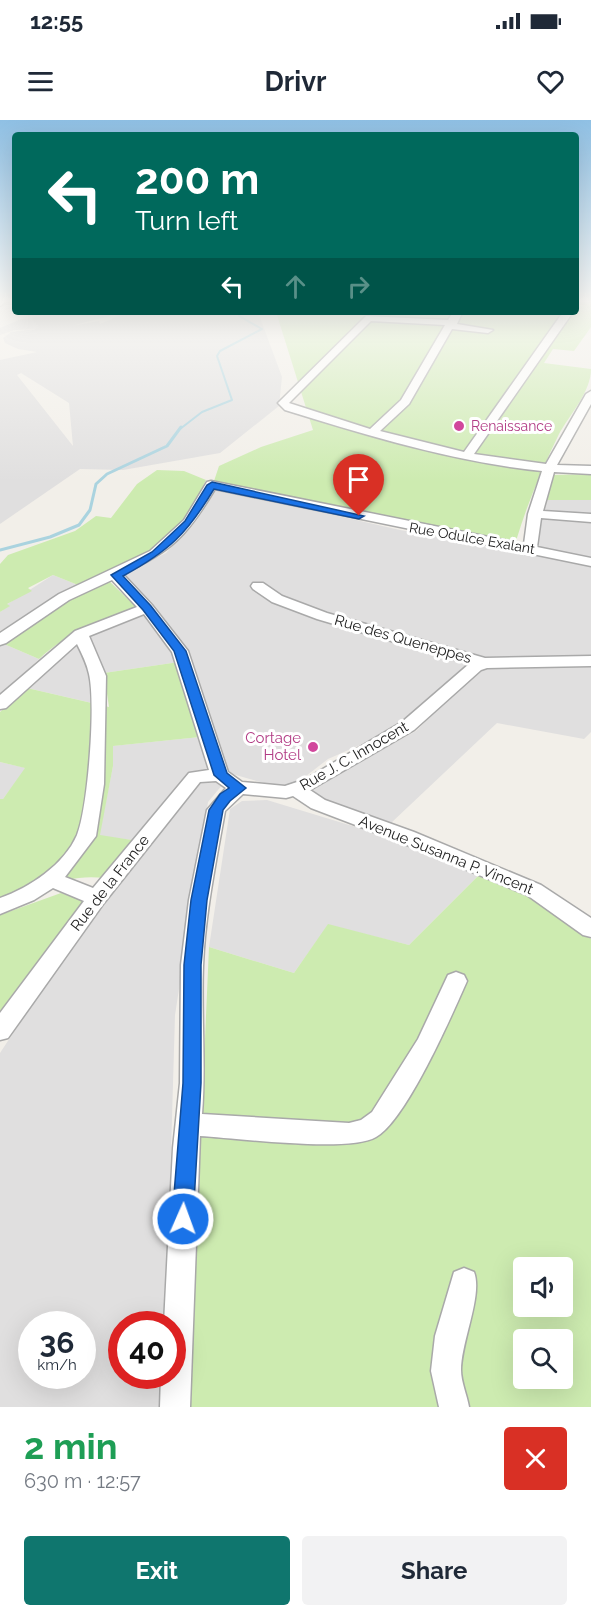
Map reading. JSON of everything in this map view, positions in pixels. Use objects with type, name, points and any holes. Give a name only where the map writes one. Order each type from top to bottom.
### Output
[{"type":"street","points":[[324,361],[284,400],[289,408],[372,433],[468,455],[548,471],[591,470]]},
{"type":"street","points":[[372,433],[405,402],[430,361]]},
{"type":"street","points":[[468,455],[534,361]]},
{"type":"street","points":[[530,549],[535,514],[548,471],[591,394]]},
{"type":"street","name":"Rue Odulce Exalant","points":[[116,575],[155,554],[189,522],[212,485],[591,562]]},
{"type":"street","points":[[535,514],[591,518]]},
{"type":"street","points":[[0,640],[64,597],[116,575],[147,608],[183,658],[230,782],[225,798],[216,810],[199,900],[192,965],[192,1083],[188,1124],[175,1407]]},
{"type":"street","name":"Rue des Queneppes","points":[[258,586],[277,599],[322,616],[484,663],[591,661]]},
{"type":"street","points":[[0,704],[80,634],[147,608]]},
{"type":"street","points":[[0,906],[32,894],[52,880],[87,834],[96,768],[98,677],[80,634]]},
{"type":"street","name":"Rue J. C. Innocent","points":[[230,782],[296,790],[408,726],[475,668],[484,663]]},
{"type":"street","name":"Rue de la France","points":[[0,1030],[97,898],[195,777],[230,782]]},
{"type":"street","name":"Avenue Susanna P. Vincent","points":[[296,790],[318,804],[407,837],[534,890],[591,929]]},
{"type":"street","points":[[52,880],[97,898]]},
{"type":"street","points":[[188,1124],[350,1134],[367,1130],[381,1120],[427,1044],[456,981]]},
{"type":"street","points":[[454,1407],[446,1371],[450,1336],[464,1282]]},
{"type":"shaded area","points":[[0,361],[276,361],[282,377],[279,406],[220,453],[123,470],[80,469],[0,524]],"holes":[[[21,373],[69,403],[73,446],[17,375]]]},
{"type":"shaded area","points":[[215,488],[400,530],[517,550],[591,567],[591,659],[477,660],[403,726],[328,759],[288,790],[225,772],[193,669],[181,642],[124,574],[166,553],[197,519]]},
{"type":"shaded area","points":[[545,500],[591,500],[591,513],[541,510]]},
{"type":"shaded area","points":[[541,515],[591,519],[591,559],[536,548]]},
{"type":"shaded area","points":[[53,575],[78,585],[0,631],[0,612],[9,606],[6,605]]},
{"type":"shaded area","points":[[146,613],[179,662],[104,673],[88,634]]},
{"type":"shaded area","points":[[80,640],[96,678],[92,703],[27,688]]},
{"type":"shaded area","points":[[4,644],[39,659],[0,697],[0,646]]},
{"type":"shaded area","points":[[591,667],[591,732],[584,739],[497,723],[391,823],[303,793],[416,731],[480,668]]},
{"type":"shaded area","points":[[200,737],[215,773],[193,773],[132,840],[99,836],[113,766],[112,746]]},
{"type":"shaded area","points":[[0,762],[26,768],[3,799],[0,799]]},
{"type":"shaded area","points":[[202,781],[223,784],[208,802],[175,1015],[166,1311],[108,1311],[108,1389],[164,1389],[163,1407],[0,1407],[0,1053],[102,899],[177,803]]},
{"type":"shaded area","points":[[267,800],[405,842],[478,876],[409,945],[328,925],[294,973],[209,947],[230,809],[242,801]]},
{"type":"green space","points":[[291,361],[545,361],[544,363],[591,369],[588,386],[559,434],[530,500],[516,541],[389,520],[214,481],[219,466],[261,447],[313,430]]},
{"type":"green space","points":[[157,470],[184,471],[206,480],[189,515],[151,552],[78,585],[53,575],[28,588],[32,591],[7,604],[10,606],[0,612],[0,564],[8,555],[75,531],[96,516],[111,518],[137,484]]},
{"type":"green space","points":[[591,474],[591,500],[545,500],[553,475]]},
{"type":"green space","points":[[108,580],[138,609],[98,623],[73,635],[39,659],[4,644],[59,605]]},
{"type":"green space","points":[[179,662],[183,691],[200,737],[113,746],[113,766],[100,835],[132,840],[105,878],[76,878],[51,884],[0,906],[0,799],[3,799],[25,768],[0,762],[0,712],[27,688],[109,707],[104,673]]},
{"type":"green space","points":[[478,876],[528,895],[591,939],[591,1407],[189,1407],[209,947],[294,973],[328,924],[409,945]]},
{"type":"green space","points":[[61,893],[83,901],[0,1018],[0,915]]},
{"type":"waterway","points":[[180,429],[202,412],[232,400],[219,361]]},
{"type":"waterway","points":[[0,550],[50,537],[79,525],[90,510],[96,484],[107,474],[167,446],[181,427]]},
{"type":"place","name":"Renaissance","points":[[459,426]]},
{"type":"place","name":"Cortage Hotel","points":[[313,747]]},
{"type":"route","points":[[183,1219],[192,1083],[192,965],[199,900],[216,810],[225,798],[238,788],[220,775],[180,651],[147,608],[116,575],[155,554],[189,522],[212,485],[359,516]]}]
